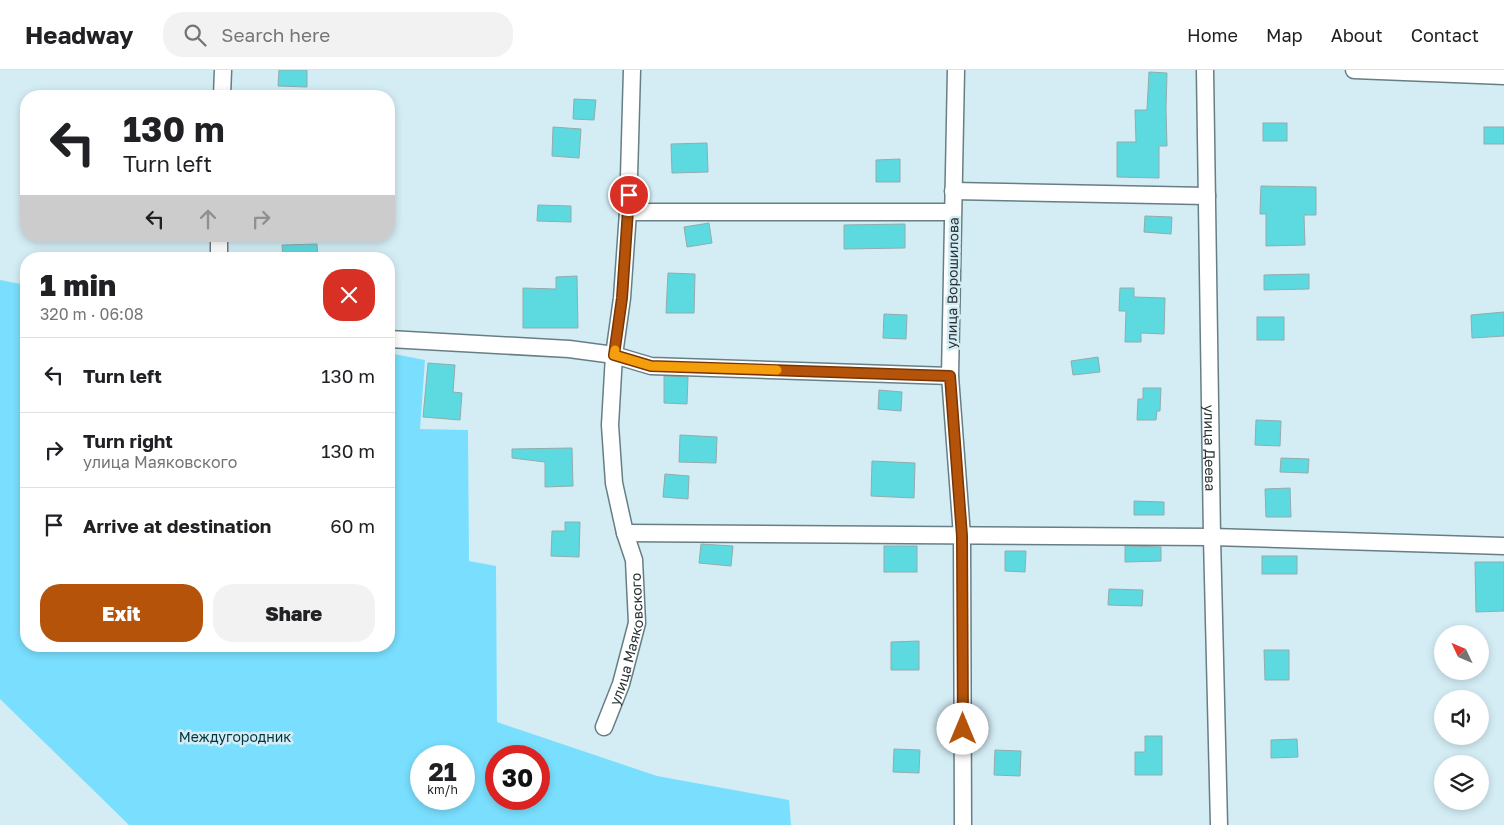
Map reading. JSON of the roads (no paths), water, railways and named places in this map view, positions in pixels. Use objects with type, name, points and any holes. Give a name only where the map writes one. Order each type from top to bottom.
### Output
[{"type":"street","points":[[222,90],[224,70]]},
{"type":"street","name":"улица Маяковского","points":[[604,727],[621,684],[637,623],[634,560],[625,533],[614,483],[610,425],[614,355],[622,298],[628,212],[632,70]]},
{"type":"street","name":"улица Ворошилова","points":[[956,70],[950,376],[962,536],[964,825]]},
{"type":"street","name":"улица Деева","points":[[1205,70],[1212,537],[1219,825]]},
{"type":"street","points":[[1354,70],[1504,76]]},
{"type":"street","points":[[953,190],[1207,196]]},
{"type":"street","points":[[628,212],[952,212]]},
{"type":"street","points":[[395,339],[569,348],[614,355],[651,366],[950,376]]},
{"type":"street","points":[[625,533],[1212,537],[1504,546]]},
{"type":"park label","name":"Междугородник","points":[[235,736]]}]
